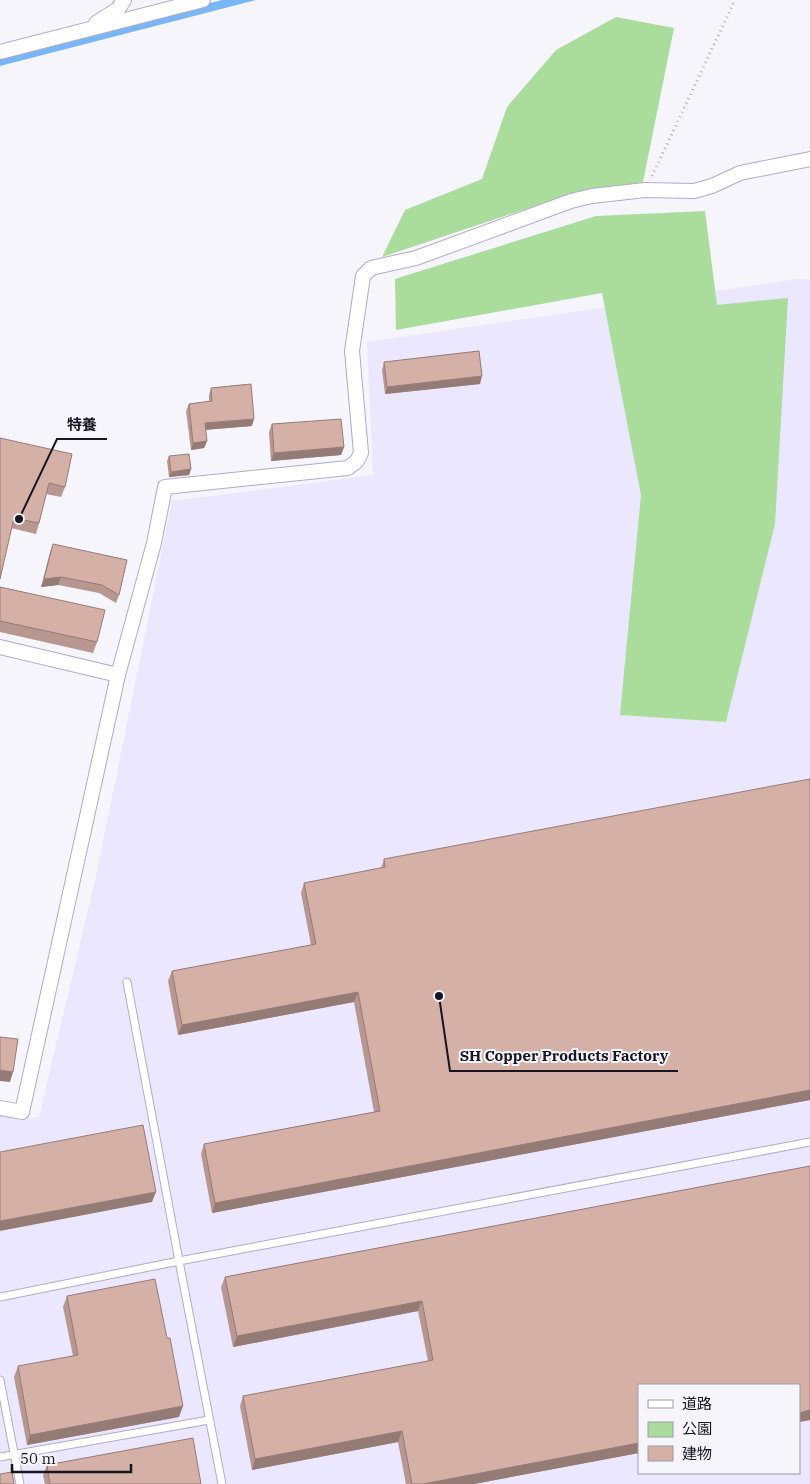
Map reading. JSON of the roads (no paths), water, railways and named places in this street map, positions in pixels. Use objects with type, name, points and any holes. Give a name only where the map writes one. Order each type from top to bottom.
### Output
[{"type":"street","points":[[87,29],[118,9],[124,0]]},
{"type":"street","points":[[0,52],[203,0]]},
{"type":"street","points":[[0,1108],[22,1112],[118,675],[154,543],[164,487],[348,468],[357,461],[361,453],[352,351],[363,276],[371,268],[416,258],[570,201],[592,196],[645,190],[694,191],[712,186],[740,173],[810,159]]},
{"type":"street","points":[[0,647],[118,675]]},
{"type":"lane","points":[[127,982],[178,1261],[222,1484]]},
{"type":"lane","points":[[0,1297],[178,1261],[810,1142]]},
{"type":"lane","points":[[0,1380],[20,1484]]},
{"type":"lane","points":[[0,1457],[209,1420]]},
{"type":"water","points":[[222,0],[256,0],[0,66],[0,57]]},
{"type":"place","name":"特養","points":[[19,519]]},
{"type":"place","name":"SH Copper Products Factory","points":[[439,996]]}]
